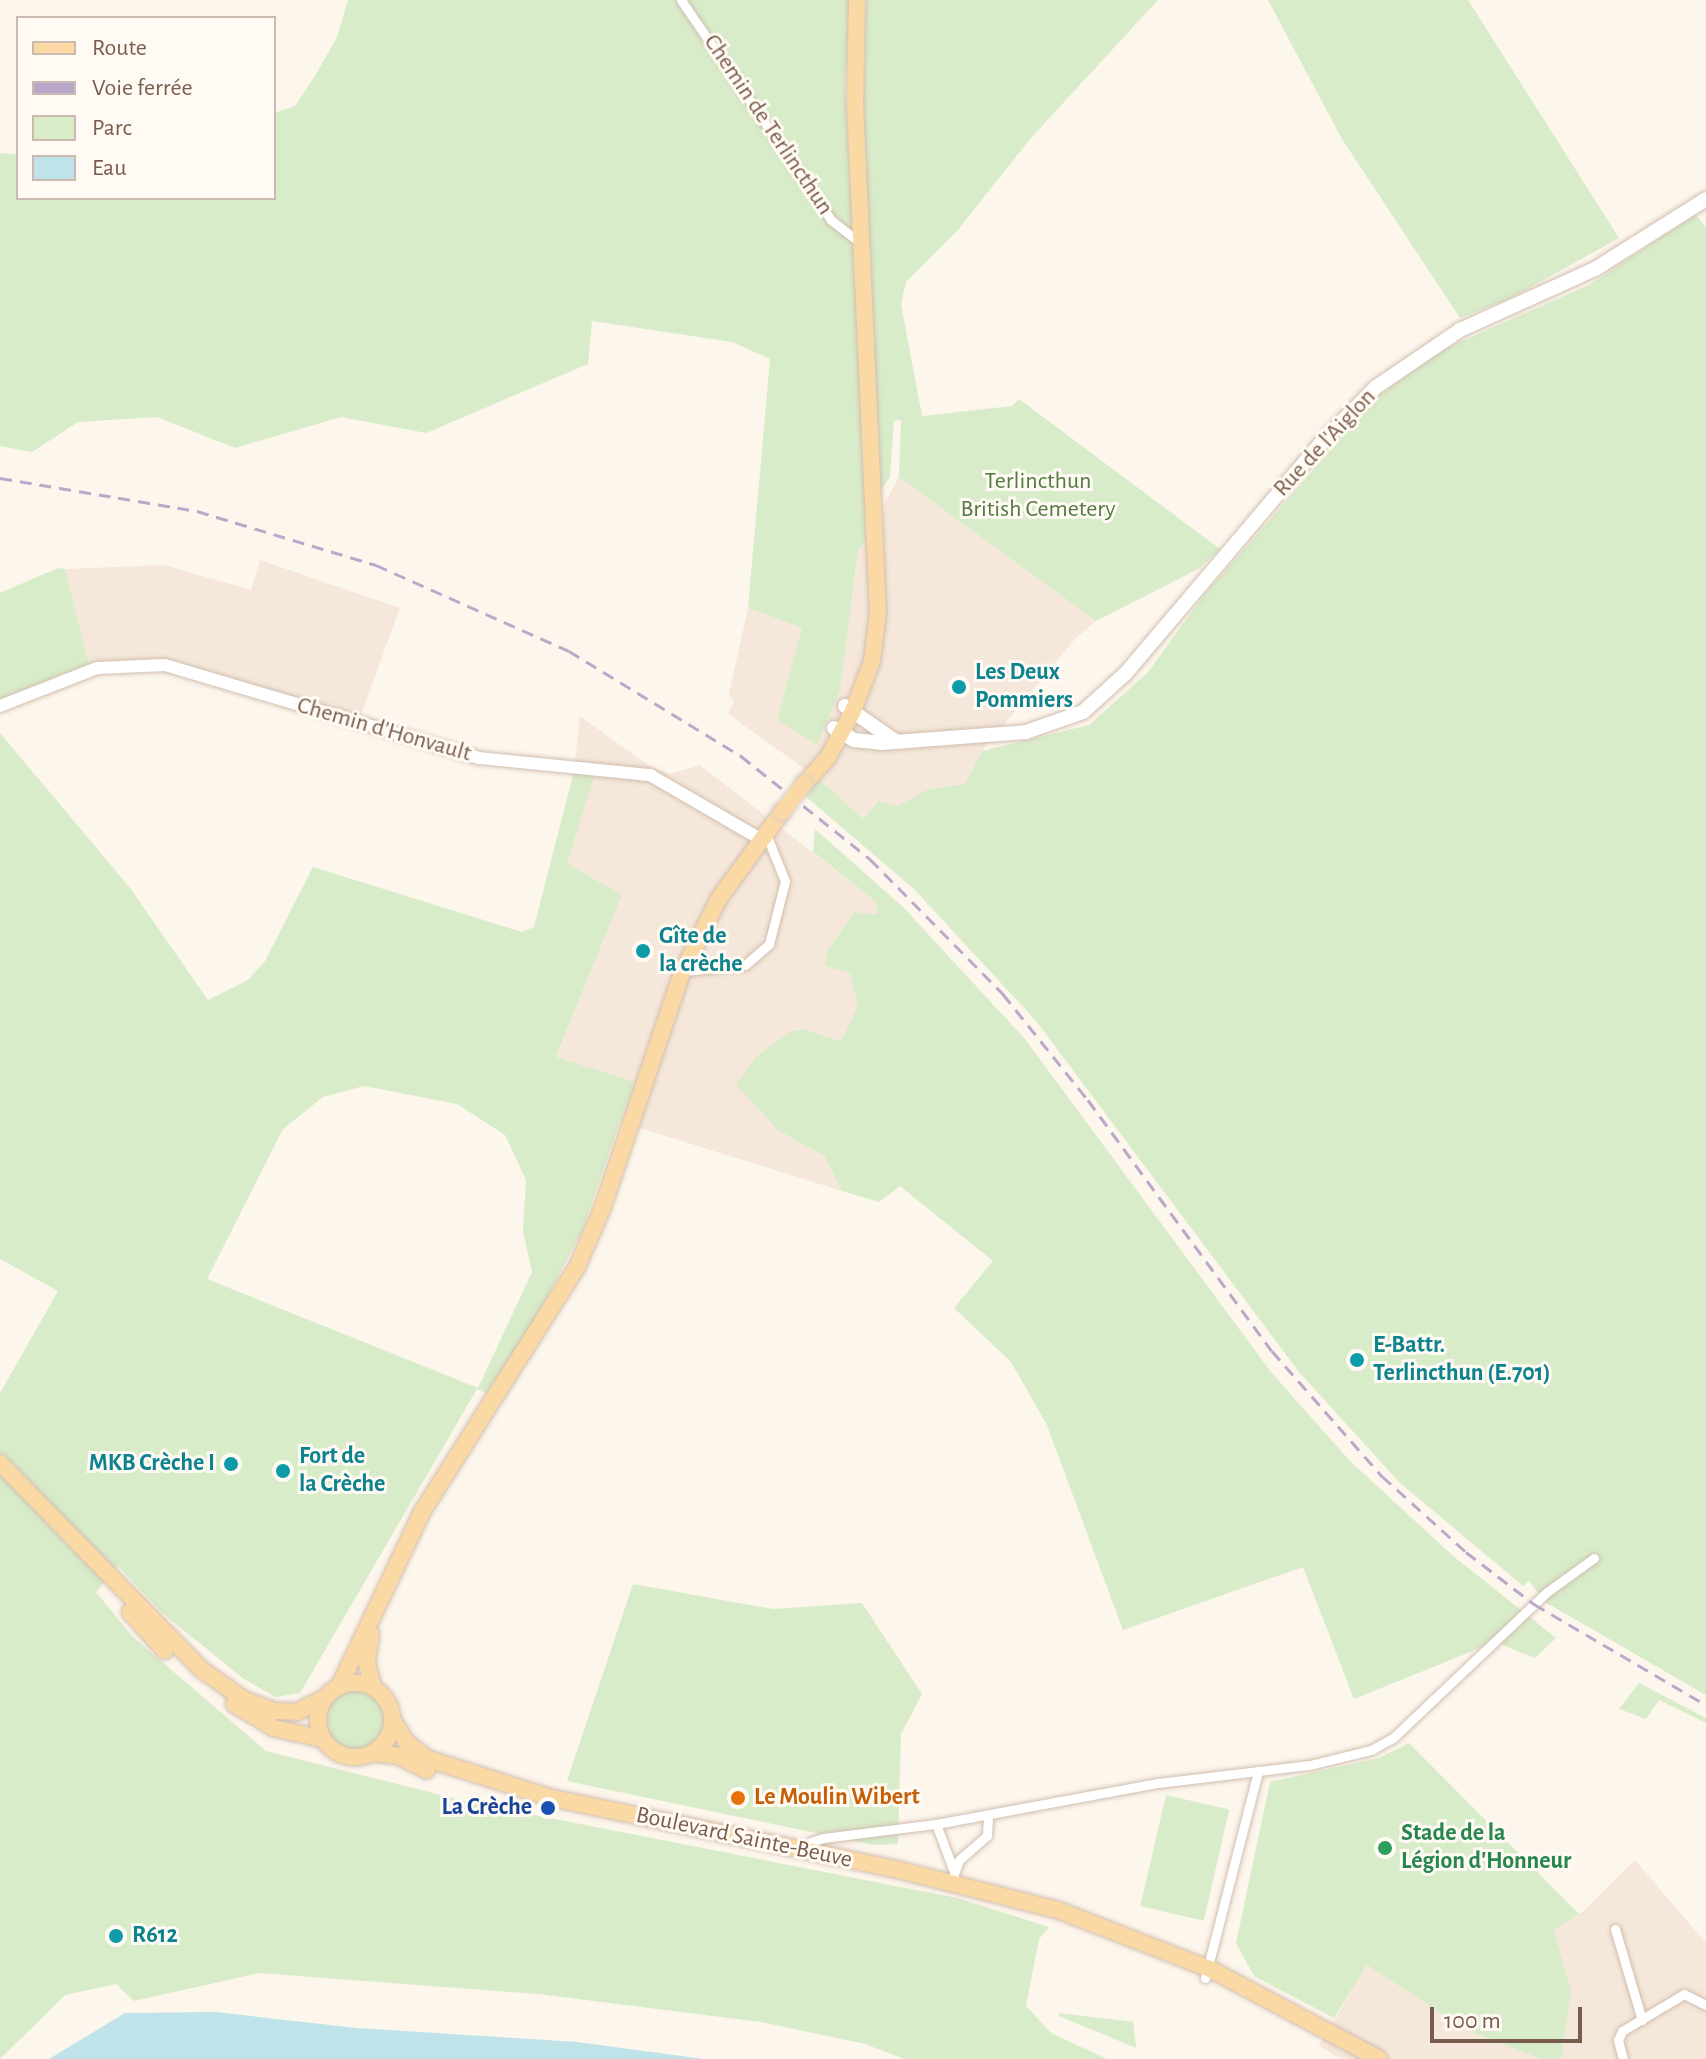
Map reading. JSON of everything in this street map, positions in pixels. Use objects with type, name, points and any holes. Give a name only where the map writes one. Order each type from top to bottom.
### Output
[{"type":"main road","points":[[339,1687],[406,1542],[565,1290],[602,1209],[683,971],[713,908],[804,784],[849,708],[867,642],[876,557],[855,89],[857,0]]},
{"type":"main road","name":"Rue de l'Aiglon","points":[[838,731],[863,743],[992,735],[1056,725],[1107,693],[1334,428],[1399,369],[1460,330],[1595,269],[1706,199]]},
{"type":"main road","points":[[849,708],[876,732],[895,740]]},
{"type":"main road","points":[[0,1463],[183,1654],[245,1700],[286,1713],[325,1698],[339,1687],[357,1683],[373,1687]]},
{"type":"main road","points":[[406,1542],[369,1639],[367,1664],[373,1687],[387,1701],[403,1739],[423,1756],[500,1782]]},
{"type":"main road","points":[[81,1545],[145,1630],[190,1671],[263,1723],[323,1739],[342,1755],[372,1753],[399,1756],[448,1776],[500,1782]]},
{"type":"main road","points":[[323,1739],[318,1718],[325,1698]]},
{"type":"main road","points":[[372,1753],[388,1738],[393,1720]]},
{"type":"main road","name":"Boulevard Sainte-Beuve","points":[[500,1782],[572,1803],[952,1877],[989,1892],[1058,1910],[1207,1974],[1379,2059]]},
{"type":"main road","name":"Boulevard Sainte-Beuve","points":[[1207,1974],[1365,2059]]},
{"type":"street","name":"Chemin de Terlincthun","points":[[681,0],[831,220],[862,244]]},
{"type":"street","name":"Chemin d'Honvault","points":[[0,706],[97,668],[165,665],[479,758],[643,772],[764,837]]},
{"type":"street","points":[[683,971],[745,965],[769,944],[785,881],[764,837]]},
{"type":"street","points":[[808,1851],[811,1842],[823,1838],[936,1824],[1107,1791],[1350,1757],[1388,1742],[1547,1592],[1594,1558]]},
{"type":"street","points":[[1207,1974],[1258,1771]]},
{"type":"street","points":[[952,1877],[959,1860],[987,1836],[988,1815]]},
{"type":"street","points":[[936,1824],[952,1877]]},
{"type":"street","points":[[1615,1929],[1642,2020]]},
{"type":"street","points":[[1623,2059],[1618,2036],[1642,2020],[1684,1994],[1706,2005]]},
{"type":"shaded area","points":[[899,477],[1096,621],[1075,639],[982,751],[965,784],[929,789],[924,797],[863,819],[819,779],[728,714],[734,702],[729,694],[748,608],[802,628],[777,720],[817,745],[840,690],[858,551],[883,524],[885,502]]},
{"type":"shaded area","points":[[260,560],[400,608],[359,720],[181,665],[149,660],[89,664],[65,569],[164,565],[251,590]]},
{"type":"shaded area","points":[[580,716],[649,766],[670,774],[700,765],[875,901],[879,916],[850,972],[858,1006],[841,1041],[804,1029],[779,1131],[824,1156],[842,1191],[621,1122],[634,1082],[556,1058],[622,895],[567,863],[595,772],[574,771]]},
{"type":"shaded area","points":[[1635,1860],[1706,1943],[1706,2059],[1561,2059],[1571,1991],[1554,1930],[1584,1911]]},
{"type":"shaded area","points":[[1367,1964],[1467,2030],[1541,2059],[1341,2059],[1319,2046]]},
{"type":"green space","points":[[348,0],[850,0],[845,86],[870,535],[858,551],[840,690],[817,745],[777,720],[802,628],[748,608],[770,359],[732,342],[592,321],[588,364],[426,433],[341,417],[235,448],[157,417],[78,422],[32,452],[0,446],[0,153],[16,154],[16,200],[276,200],[276,112],[295,106],[337,37]]},
{"type":"green space","name":"Terlincthun British Cemetery","points":[[866,0],[1158,0],[1030,139],[957,231],[906,282],[901,304],[922,416],[1012,406],[1019,399],[1220,549],[1200,568],[1096,621],[899,477],[901,420],[894,421],[890,477],[881,490],[863,127]]},
{"type":"green space","points":[[1268,0],[1468,0],[1619,238],[1511,298],[1460,318],[1342,139]]},
{"type":"green space","points":[[1695,214],[1706,227],[1706,1695],[1545,1602],[1529,1581],[1523,1586],[1399,1482],[1299,1372],[1036,1021],[914,889],[804,795],[819,779],[863,819],[879,801],[898,806],[929,789],[965,784],[982,751],[1089,725],[1148,672],[1204,595],[1377,397],[1444,349],[1589,285]]},
{"type":"green space","points":[[58,568],[65,569],[89,664],[0,700],[0,593]]},
{"type":"green space","points":[[0,733],[130,888],[208,1000],[248,980],[265,961],[313,867],[522,932],[534,927],[574,771],[596,771],[567,863],[622,895],[556,1057],[634,1082],[582,1231],[531,1328],[486,1393],[477,1389],[300,1693],[276,1697],[244,1679],[161,1612],[118,1566],[96,1592],[132,1636],[266,1751],[469,1802],[957,1898],[1049,1927],[1039,1939],[1026,2006],[1051,2033],[1107,2059],[904,2059],[865,2044],[761,2022],[538,1994],[259,1973],[134,2001],[116,1984],[65,1995],[0,2059],[0,1393],[58,1291],[0,1259]],"holes":[[[364,1086],[457,1104],[505,1135],[526,1180],[523,1231],[532,1272],[478,1388],[207,1279],[283,1129],[323,1097]]]},
{"type":"green space","points":[[815,829],[903,907],[1025,1039],[1271,1372],[1350,1461],[1452,1555],[1556,1638],[1535,1658],[1495,1642],[1354,1699],[1303,1567],[1123,1630],[1046,1423],[1011,1362],[954,1308],[993,1261],[900,1186],[879,1202],[842,1191],[824,1156],[779,1131],[736,1085],[756,1057],[789,1032],[804,1029],[841,1041],[858,1006],[850,973],[825,966],[827,952],[854,912],[878,915],[875,901],[813,852]]},
{"type":"green space","points":[[633,1584],[773,1609],[862,1603],[922,1694],[901,1734],[898,1844],[873,1845],[567,1781]]},
{"type":"green space","points":[[1639,1683],[1706,1718],[1706,1723],[1659,1700],[1646,1719],[1619,1709]]},
{"type":"green space","points":[[356,1690],[367,1692],[377,1699],[384,1709],[384,1731],[377,1741],[367,1748],[356,1750],[345,1748],[335,1741],[328,1731],[326,1720],[328,1709],[335,1699],[345,1692]]},
{"type":"green space","name":"Stade de la Légion d'Honneur","points":[[1409,1743],[1579,1914],[1554,1930],[1571,1991],[1561,2059],[1541,2059],[1467,2030],[1367,1965],[1334,2018],[1254,1976],[1236,1943],[1270,1782],[1379,1758]]},
{"type":"green space","points":[[1166,1795],[1229,1810],[1204,1921],[1140,1906]]},
{"type":"green space","points":[[1059,2013],[1133,2022],[1136,2048],[1059,2016]]},
{"type":"water","points":[[215,2012],[357,2028],[577,2042],[704,2059],[49,2059],[125,2013]]},
{"type":"railway","points":[[0,478],[197,511],[376,565],[569,651],[741,756],[870,859],[1003,994],[1088,1100],[1272,1351],[1382,1476],[1466,1552],[1534,1604],[1706,1705]]},
{"type":"place","name":"Les Deux Pommiers","points":[[959,687]]},
{"type":"place","name":"Gîte de la crèche","points":[[643,951]]},
{"type":"place","name":"E-Battr. Terlincthun (E.701)","points":[[1357,1360]]},
{"type":"place","name":"MKB Crèche I","points":[[231,1464]]},
{"type":"place","name":"Fort de la Crèche","points":[[283,1471]]},
{"type":"place","name":"Le Moulin Wibert","points":[[738,1798]]},
{"type":"place","name":"La Crèche","points":[[548,1808]]},
{"type":"place","name":"Stade de la Légion d'Honneur","points":[[1385,1848]]},
{"type":"place","name":"R612","points":[[116,1936]]}]
